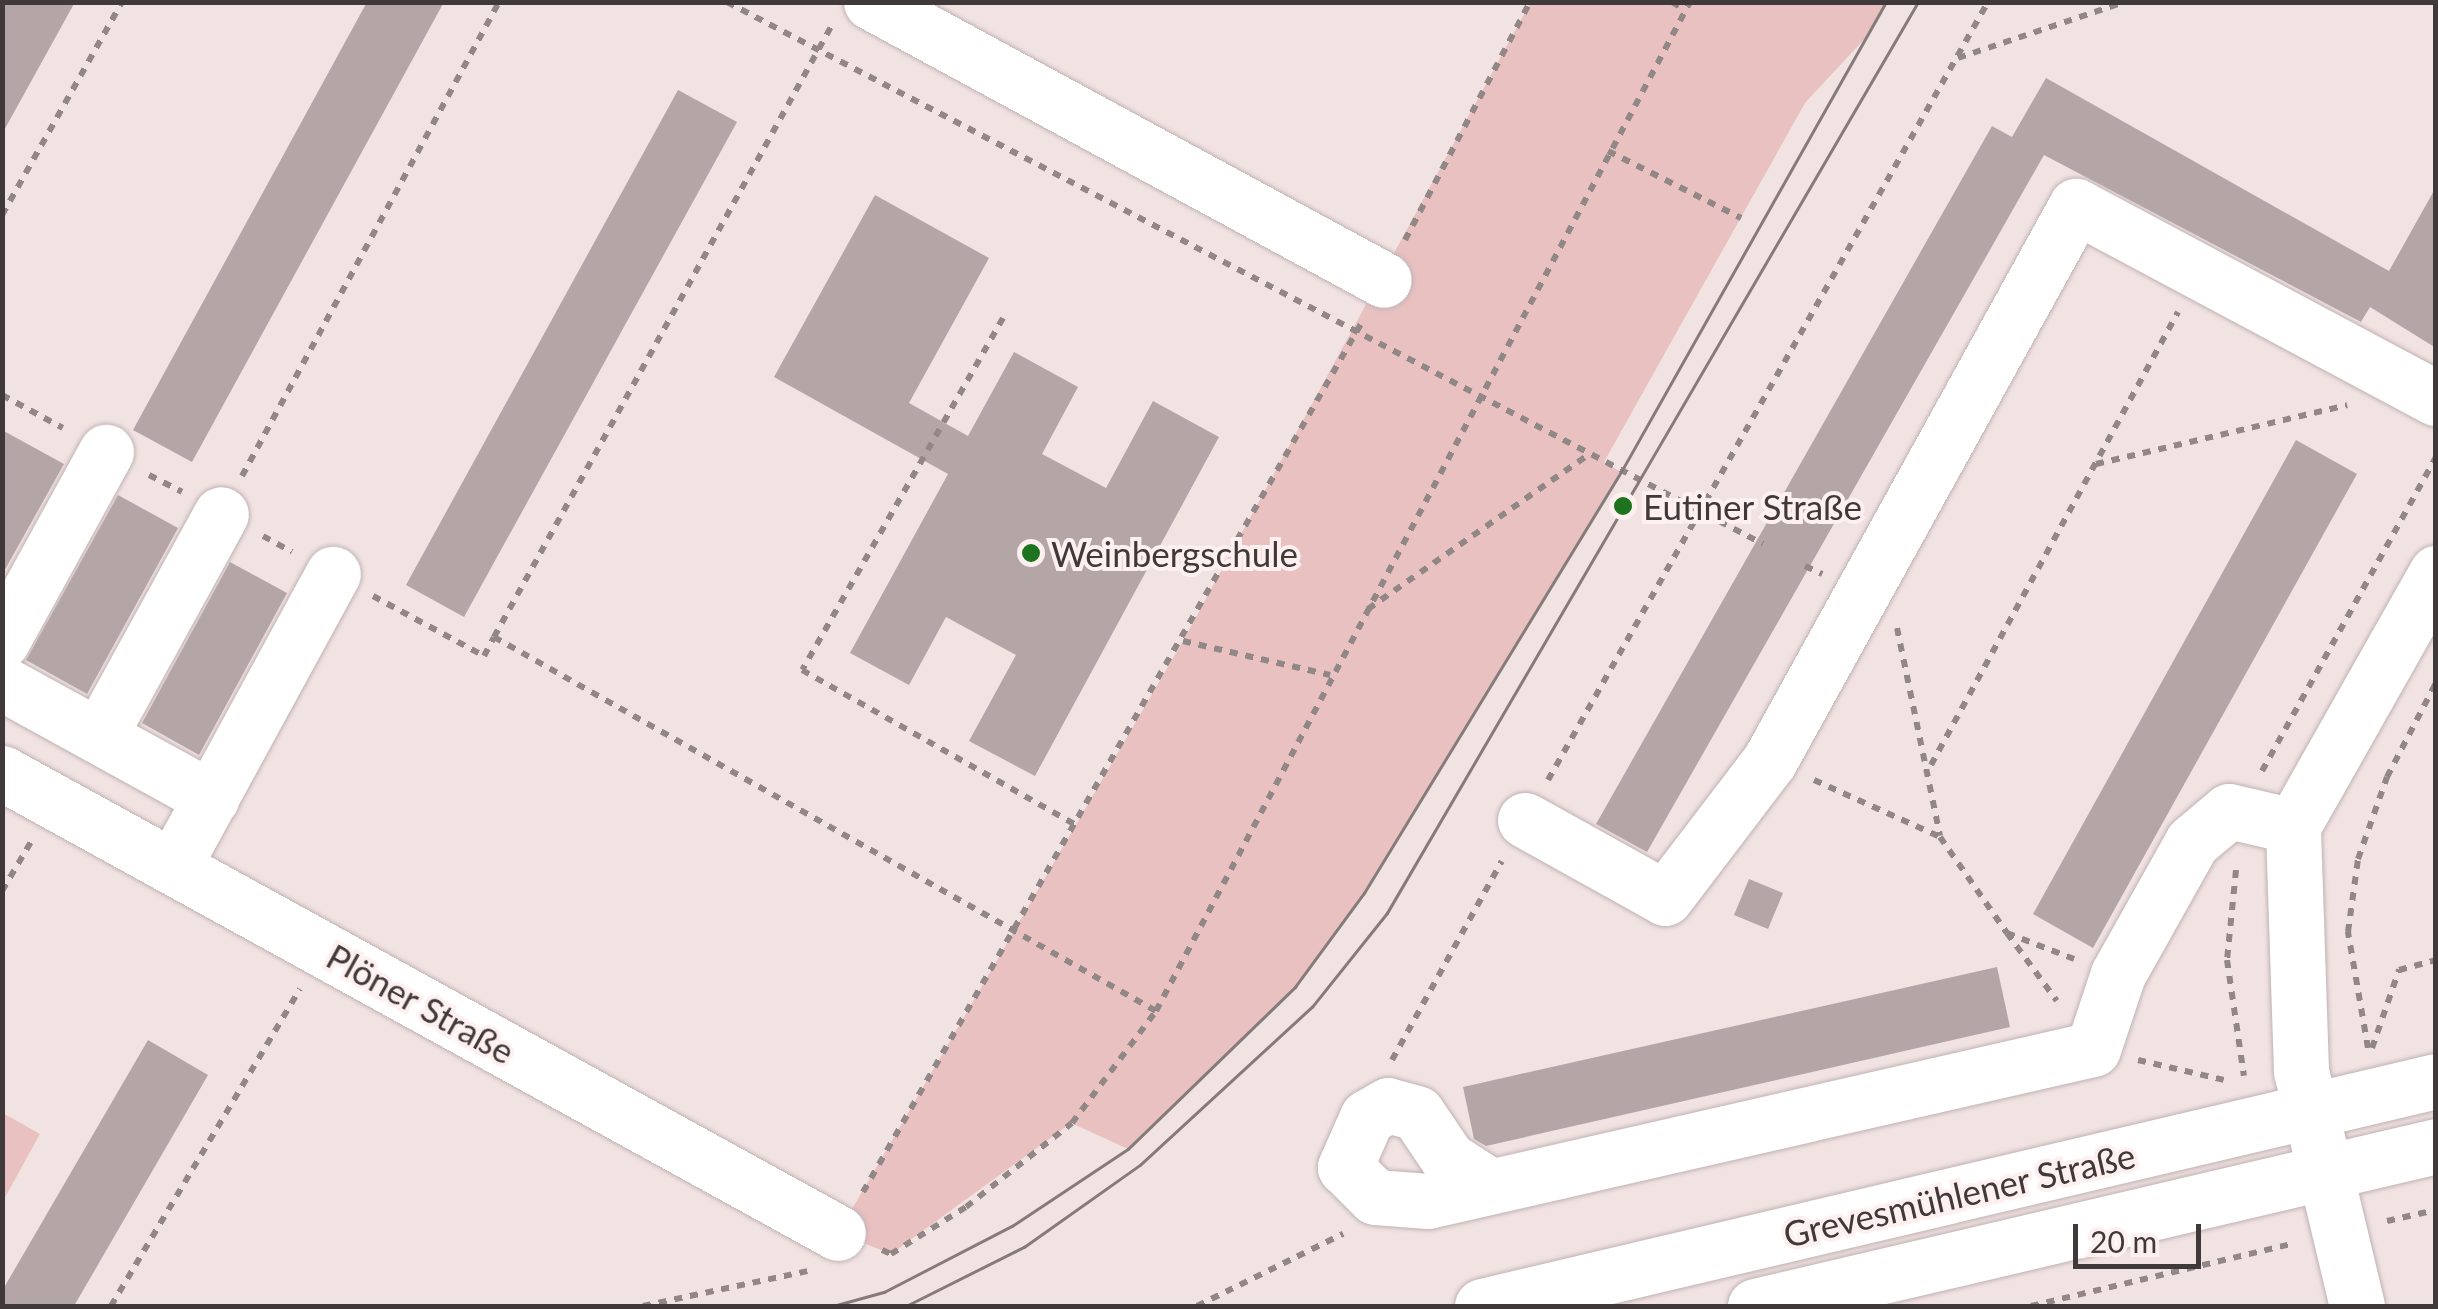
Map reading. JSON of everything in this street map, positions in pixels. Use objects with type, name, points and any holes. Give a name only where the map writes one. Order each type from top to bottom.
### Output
[{"type":"street","points":[[853,11],[1384,280]]},
{"type":"street","points":[[1525,820],[1664,898],[1770,760],[2076,206],[2426,393]]},
{"type":"street","points":[[2,641],[106,452]]},
{"type":"street","points":[[99,736],[222,514]]},
{"type":"street","points":[[173,867],[333,574]]},
{"type":"street","points":[[2357,1306],[2301,1071],[2292,826],[2436,574]]},
{"type":"street","points":[[2,683],[210,798]]},
{"type":"street","name":"Plöner Straße","points":[[2,773],[856,1245]]},
{"type":"street","points":[[1490,1186],[1448,1159],[1417,1114],[1388,1105],[1367,1116],[1346,1168],[1375,1197],[1402,1204],[1490,1186],[2093,1049],[2118,974],[2192,842],[2229,812],[2292,826]]},
{"type":"street","name":"Grevesmühlener Straße","points":[[1482,1306],[2436,1081]]},
{"type":"street","name":"Grevesmühlener Straße","points":[[1755,1306],[2436,1146]]},
{"type":"path","points":[[2,215],[122,2]]},
{"type":"path","points":[[222,514],[499,2]]},
{"type":"path","points":[[727,2],[816,53],[1763,544]]},
{"type":"path","points":[[643,1306],[820,1268],[856,1245],[1017,933],[1356,332],[1530,2]]},
{"type":"path","points":[[891,1254],[1072,1123],[1156,1011],[1476,396],[1687,6],[1672,2]]},
{"type":"path","points":[[1367,1116],[1525,820],[1988,2]]},
{"type":"path","points":[[1956,59],[2124,2]]},
{"type":"path","points":[[2,395],[484,656],[816,53],[853,11]]},
{"type":"path","points":[[1608,151],[1741,218]]},
{"type":"path","points":[[1931,766],[2200,272]]},
{"type":"path","points":[[1004,318],[802,670],[1078,826]]},
{"type":"path","points":[[2095,464],[2426,393]]},
{"type":"path","points":[[1366,610],[1588,455]]},
{"type":"path","points":[[1860,593],[1894,612],[1931,766],[1940,837],[2093,1049],[2246,1086]]},
{"type":"path","points":[[494,637],[1156,1011]]},
{"type":"path","points":[[1183,641],[1330,676]]},
{"type":"path","points":[[2436,683],[2387,777],[2358,859],[2348,932],[2370,1054],[2399,970],[2436,960]]},
{"type":"path","points":[[1770,760],[1940,837]]},
{"type":"path","points":[[2007,933],[2118,974]]},
{"type":"path","points":[[111,1306],[322,948]]},
{"type":"path","points":[[1197,1306],[1402,1204]]},
{"type":"path","points":[[2402,1218],[2436,1210]]},
{"type":"path","points":[[856,1245],[891,1254]]},
{"type":"path","points":[[856,1245],[891,1254]]},
{"type":"path","points":[[2031,1306],[2269,1249]]},
{"type":"shaded area","points":[[1530,3],[1886,3],[1870,33],[1805,103],[1604,462],[1621,472],[1364,893],[1295,987],[1128,1149],[1071,1123],[891,1254],[838,1233],[1183,641]]},
{"type":"shaded area","points":[[3,1113],[40,1134],[3,1201]]},
{"type":"building","points":[[2,2],[75,2],[2,134]]},
{"type":"building","points":[[367,2],[444,2],[192,462],[133,430]]},
{"type":"building","points":[[2046,78],[2389,271],[2436,187],[2436,348],[2370,307],[2361,322],[2044,155],[1647,852],[1596,824],[1992,126],[2012,137]]},
{"type":"building","points":[[678,90],[737,122],[464,617],[406,585]]},
{"type":"building","name":"Weinbergschule","points":[[875,195],[989,258],[909,403],[968,436],[1014,352],[1078,387],[1042,454],[1106,488],[1153,401],[1219,437],[1035,776],[969,741],[1016,655],[946,617],[909,685],[850,653],[948,474],[774,377]]},
{"type":"building","points":[[2,430],[64,464],[2,575]]},
{"type":"building","points":[[2296,440],[2357,474],[2093,948],[2033,914]]},
{"type":"building","points":[[118,495],[178,528],[87,694],[26,660]]},
{"type":"building","points":[[230,562],[287,593],[199,755],[142,723]]},
{"type":"building","points":[[1749,879],[1783,893],[1768,929],[1734,915]]},
{"type":"building","points":[[1997,967],[2010,1027],[1486,1146],[1474,1139],[1463,1087]]},
{"type":"building","points":[[148,1040],[208,1075],[74,1306],[2,1306],[2,1291]]},
{"type":"tram line","points":[[833,1306],[884,1292],[1012,1226],[1128,1149],[1295,987],[1364,893],[1621,472],[1886,2]]},
{"type":"tram line","points":[[906,1306],[1024,1247],[1140,1165],[1312,1007],[1387,913],[1918,2]]},
{"type":"place","name":"Eutiner Straße","points":[[1623,506]]},
{"type":"place","name":"Weinbergschule","points":[[1031,553]]}]
